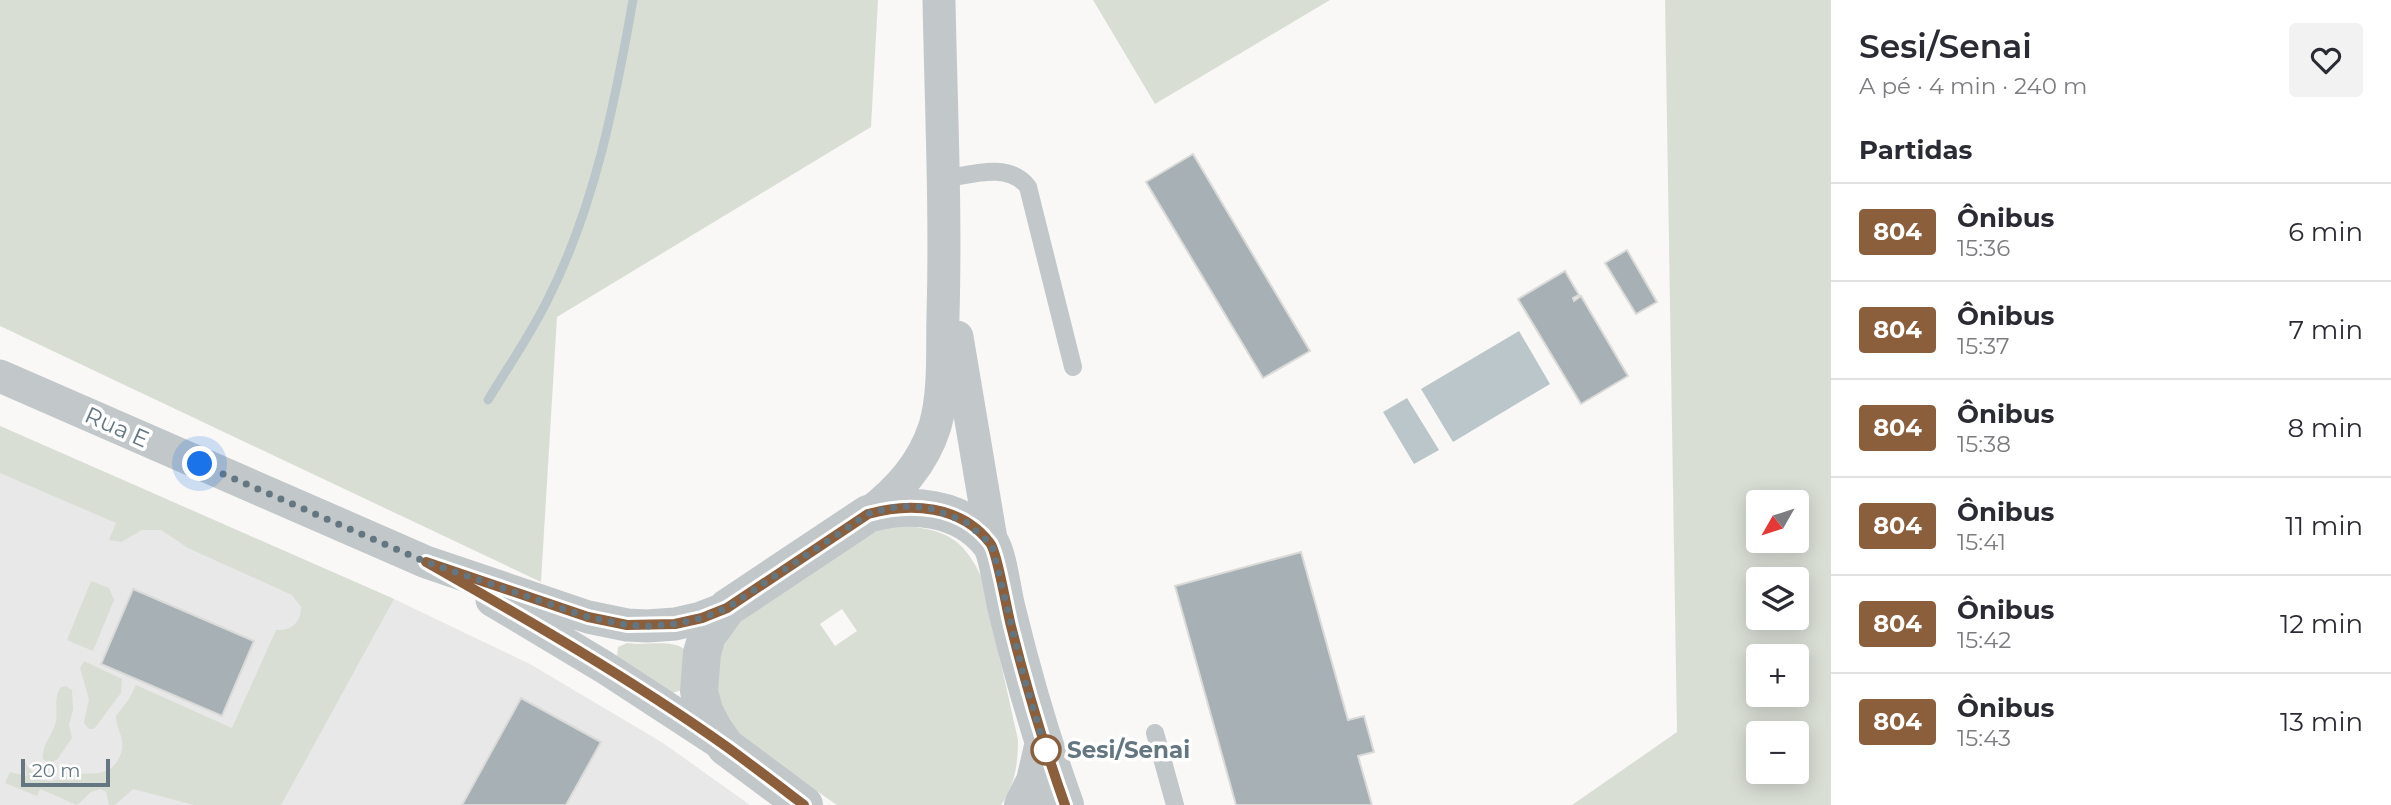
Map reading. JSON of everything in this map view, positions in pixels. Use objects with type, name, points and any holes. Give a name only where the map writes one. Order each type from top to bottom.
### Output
[{"type":"street","points":[[804,805],[726,747],[704,712],[699,691],[699,671],[707,636],[727,608],[868,514],[900,486],[913,470],[934,429],[940,406],[944,260],[939,0]]},
{"type":"street","points":[[944,260],[992,545],[1023,674],[1065,805]]},
{"type":"street","name":"Rua E","points":[[0,376],[426,562],[588,617],[627,625],[675,624],[702,618],[727,608]]},
{"type":"street","points":[[868,514],[900,507],[933,509],[966,522],[992,545]]},
{"type":"street","name":"Rua E","points":[[426,562],[604,667],[726,747]]},
{"type":"street","points":[[1023,805],[1035,781],[1044,742]]},
{"type":"lane","points":[[943,178],[1008,172],[1023,180],[1028,187],[1073,367]]},
{"type":"lane","points":[[1155,733],[1175,805]]},
{"type":"shaded area","points":[[0,0],[878,0],[871,127],[557,317],[541,582],[0,326]]},
{"type":"shaded area","points":[[1093,0],[1330,0],[1155,104]]},
{"type":"shaded area","points":[[1665,0],[1831,0],[1831,805],[1572,805],[1677,732]]},
{"type":"shaded area","points":[[1519,331],[1550,384],[1453,442],[1421,389]]},
{"type":"shaded area","points":[[1407,398],[1439,450],[1414,464],[1383,412]]},
{"type":"shaded area","points":[[0,426],[394,599],[530,664],[663,743],[750,805],[0,805]]},
{"type":"shaded area","points":[[0,426],[394,599],[281,805],[194,805],[133,789],[115,805],[109,805],[106,792],[101,789],[91,792],[77,805],[40,789],[37,796],[5,783],[10,772],[27,776],[25,762],[36,776],[48,781],[71,775],[100,773],[112,767],[122,748],[116,716],[136,685],[232,728],[276,630],[294,625],[301,607],[292,595],[188,548],[161,530],[142,530],[121,542],[109,540],[116,523],[0,473]]},
{"type":"shaded area","points":[[900,525],[916,527],[950,538],[967,553],[982,578],[1018,740],[1015,774],[1001,805],[837,805],[741,739],[729,725],[715,691],[718,655],[737,624],[869,535]],"holes":[[[842,609],[857,631],[835,646],[820,624]]]},
{"type":"shaded area","points":[[91,581],[109,588],[114,600],[93,651],[67,640]]},
{"type":"shaded area","points":[[627,643],[675,645],[686,651],[682,690],[672,693],[617,657],[618,647]]},
{"type":"shaded area","points":[[84,661],[122,679],[121,693],[94,729],[89,729],[84,723],[89,699],[80,668]]},
{"type":"shaded area","points":[[66,686],[72,690],[73,710],[69,725],[72,738],[57,760],[48,763],[43,759],[44,749],[56,721],[57,695],[61,687]]},
{"type":"building","points":[[1193,154],[1310,351],[1263,378],[1146,182]]},
{"type":"building","points":[[1627,250],[1657,302],[1636,314],[1605,263]]},
{"type":"building","points":[[1565,271],[1579,295],[1573,298],[1574,301],[1581,296],[1628,376],[1581,404],[1518,299]]},
{"type":"building","points":[[1301,552],[1348,720],[1364,716],[1374,752],[1358,756],[1372,805],[1236,805],[1175,586]]},
{"type":"building","points":[[133,589],[254,641],[222,716],[101,664]]},
{"type":"building","points":[[521,698],[601,742],[566,805],[462,805]]},
{"type":"waterway","points":[[488,400],[541,312],[579,227],[611,115],[633,0]]},
{"type":"bus line","name":"804","points":[[804,805],[726,747],[645,693],[426,562],[607,622],[647,626],[675,624],[702,618],[727,608],[868,514],[911,506],[950,514],[980,532],[992,545],[1023,674],[1065,805]]},
{"type":"place","name":"Sesi/Senai","points":[[1046,750]]},
{"type":"route","points":[[200,464],[426,562],[588,617],[627,625],[675,624],[702,618],[727,608],[868,514],[911,506],[950,514],[980,532],[992,545],[1023,674],[1048,758],[1046,750]]}]
